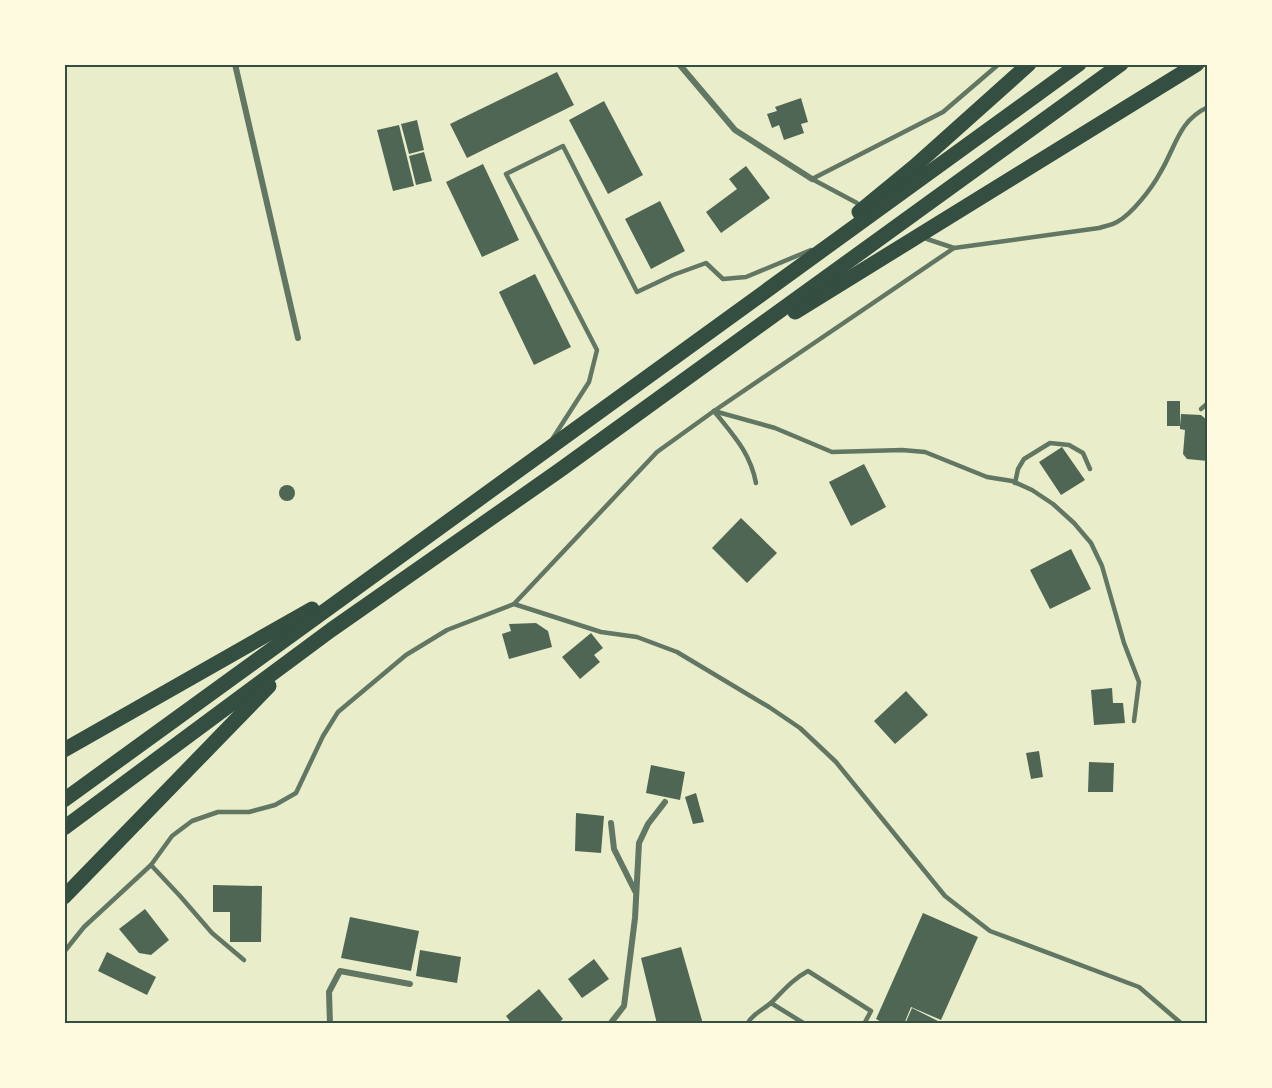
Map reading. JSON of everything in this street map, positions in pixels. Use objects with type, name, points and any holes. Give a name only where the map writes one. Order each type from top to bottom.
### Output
[{"type":"highway","points":[[748,304],[915,166],[1029,64]]},
{"type":"highway","points":[[64,800],[1079,64]]},
{"type":"highway","points":[[64,828],[299,654],[688,378],[1121,64]]},
{"type":"highway","points":[[688,378],[1197,64]]},
{"type":"highway","points":[[64,750],[378,572]]},
{"type":"highway","points":[[64,897],[299,654]]},
{"type":"street","points":[[235,64],[298,338]]},
{"type":"street","points":[[678,64],[735,130],[812,179]]},
{"type":"street","points":[[610,1023],[624,1006],[635,918],[639,843],[648,824],[665,802]]},
{"type":"street","points":[[611,823],[614,849],[636,892]]},
{"type":"street","points":[[330,1023],[329,992],[340,971],[410,984]]},
{"type":"lane","points":[[812,179],[943,112],[999,64]]},
{"type":"lane","points":[[927,239],[954,248],[1099,228],[1117,222],[1132,210],[1160,175],[1185,124],[1194,114],[1208,107]]},
{"type":"lane","points":[[546,450],[589,382],[597,350],[506,174],[563,146],[638,292],[673,275],[706,263],[723,279],[746,277],[814,249]]},
{"type":"lane","points":[[812,179],[857,203]]},
{"type":"lane","points":[[64,952],[84,927],[151,865],[172,836],[192,821],[218,812],[249,812],[275,805],[296,793],[323,736],[338,712],[406,655],[447,630],[514,604],[657,452],[954,248]]},
{"type":"lane","points":[[1201,409],[1208,403]]},
{"type":"lane","points":[[714,411],[775,428],[832,452],[890,450],[925,453],[987,477],[1015,483],[1032,490],[1053,504],[1091,543],[1102,566],[1124,643],[1140,682],[1134,721]]},
{"type":"lane","points":[[714,411],[745,450],[750,459],[756,483]]},
{"type":"lane","points":[[1015,483],[1024,459],[1050,443],[1069,445],[1083,453],[1090,469]]},
{"type":"lane","points":[[514,604],[601,632],[637,637],[677,652],[769,707],[800,728],[836,762],[945,896],[990,931],[1139,987],[1182,1023]]},
{"type":"lane","points":[[151,865],[212,933],[244,960]]},
{"type":"lane","points":[[747,1023],[751,1017],[771,1003],[795,978],[808,971],[871,1011],[864,1023]]},
{"type":"lane","points":[[771,1003],[805,1023]]},
{"type":"building","points":[[557,72],[574,105],[467,158],[450,124]]},
{"type":"building","points":[[801,98],[808,122],[801,124],[804,133],[784,140],[779,125],[772,128],[767,114],[777,111],[775,107]]},
{"type":"building","points":[[604,101],[643,175],[608,194],[569,120]]},
{"type":"building","points":[[417,120],[424,150],[409,154],[401,124]]},
{"type":"building","points":[[399,125],[414,186],[393,191],[377,130]]},
{"type":"building","points":[[424,152],[432,181],[416,185],[409,156]]},
{"type":"building","points":[[483,164],[519,240],[482,257],[446,182]]},
{"type":"building","points":[[746,166],[770,198],[721,233],[706,212],[737,189],[729,179]]},
{"type":"building","points":[[660,201],[685,251],[651,269],[625,219]]},
{"type":"building","points":[[535,274],[571,347],[534,365],[499,292]]},
{"type":"building","points":[[1167,401],[1180,401],[1180,426],[1167,426]]},
{"type":"building","points":[[1181,414],[1201,415],[1208,421],[1208,461],[1187,459],[1183,454],[1185,430],[1180,429]]},
{"type":"building","points":[[1062,447],[1085,480],[1061,495],[1039,462]]},
{"type":"building","points":[[864,464],[886,507],[851,526],[829,482]]},
{"type":"building","points":[[284,485],[290,485],[295,493],[293,499],[284,501],[279,496],[279,490]]},
{"type":"building","points":[[741,518],[777,553],[747,583],[712,548]]},
{"type":"building","points":[[1071,549],[1091,589],[1050,609],[1030,570]]},
{"type":"building","points":[[536,623],[548,631],[552,647],[509,659],[502,634],[511,631],[509,624]]},
{"type":"building","points":[[591,633],[603,648],[594,655],[600,662],[580,679],[562,657]]},
{"type":"building","points":[[1112,688],[1113,703],[1123,703],[1125,723],[1094,725],[1091,690]]},
{"type":"building","points":[[906,691],[928,715],[895,744],[874,721]]},
{"type":"building","points":[[1039,751],[1043,777],[1031,779],[1026,753]]},
{"type":"building","points":[[1089,762],[1114,763],[1113,792],[1088,792]]},
{"type":"building","points":[[651,765],[685,772],[680,800],[646,793]]},
{"type":"building","points":[[696,793],[704,822],[693,824],[685,797]]},
{"type":"building","points":[[576,813],[604,816],[601,853],[575,851]]},
{"type":"building","points":[[213,885],[262,886],[261,942],[230,942],[230,912],[213,912]]},
{"type":"building","points":[[145,909],[169,940],[151,955],[139,953],[119,929]]},
{"type":"building","points":[[923,913],[978,937],[941,1020],[911,1007],[904,1024],[885,1024],[876,1019]]},
{"type":"building","points":[[350,917],[419,931],[411,971],[341,958]]},
{"type":"building","points":[[681,947],[703,1024],[657,1024],[641,958]]},
{"type":"building","points":[[420,950],[461,957],[457,983],[416,976]]},
{"type":"building","points":[[107,952],[156,977],[147,995],[98,971]]},
{"type":"building","points":[[594,959],[609,979],[582,998],[568,979]]},
{"type":"building","points":[[539,989],[563,1019],[557,1024],[512,1024],[506,1016]]},
{"type":"building","points":[[912,1008],[944,1024],[905,1024]]}]
